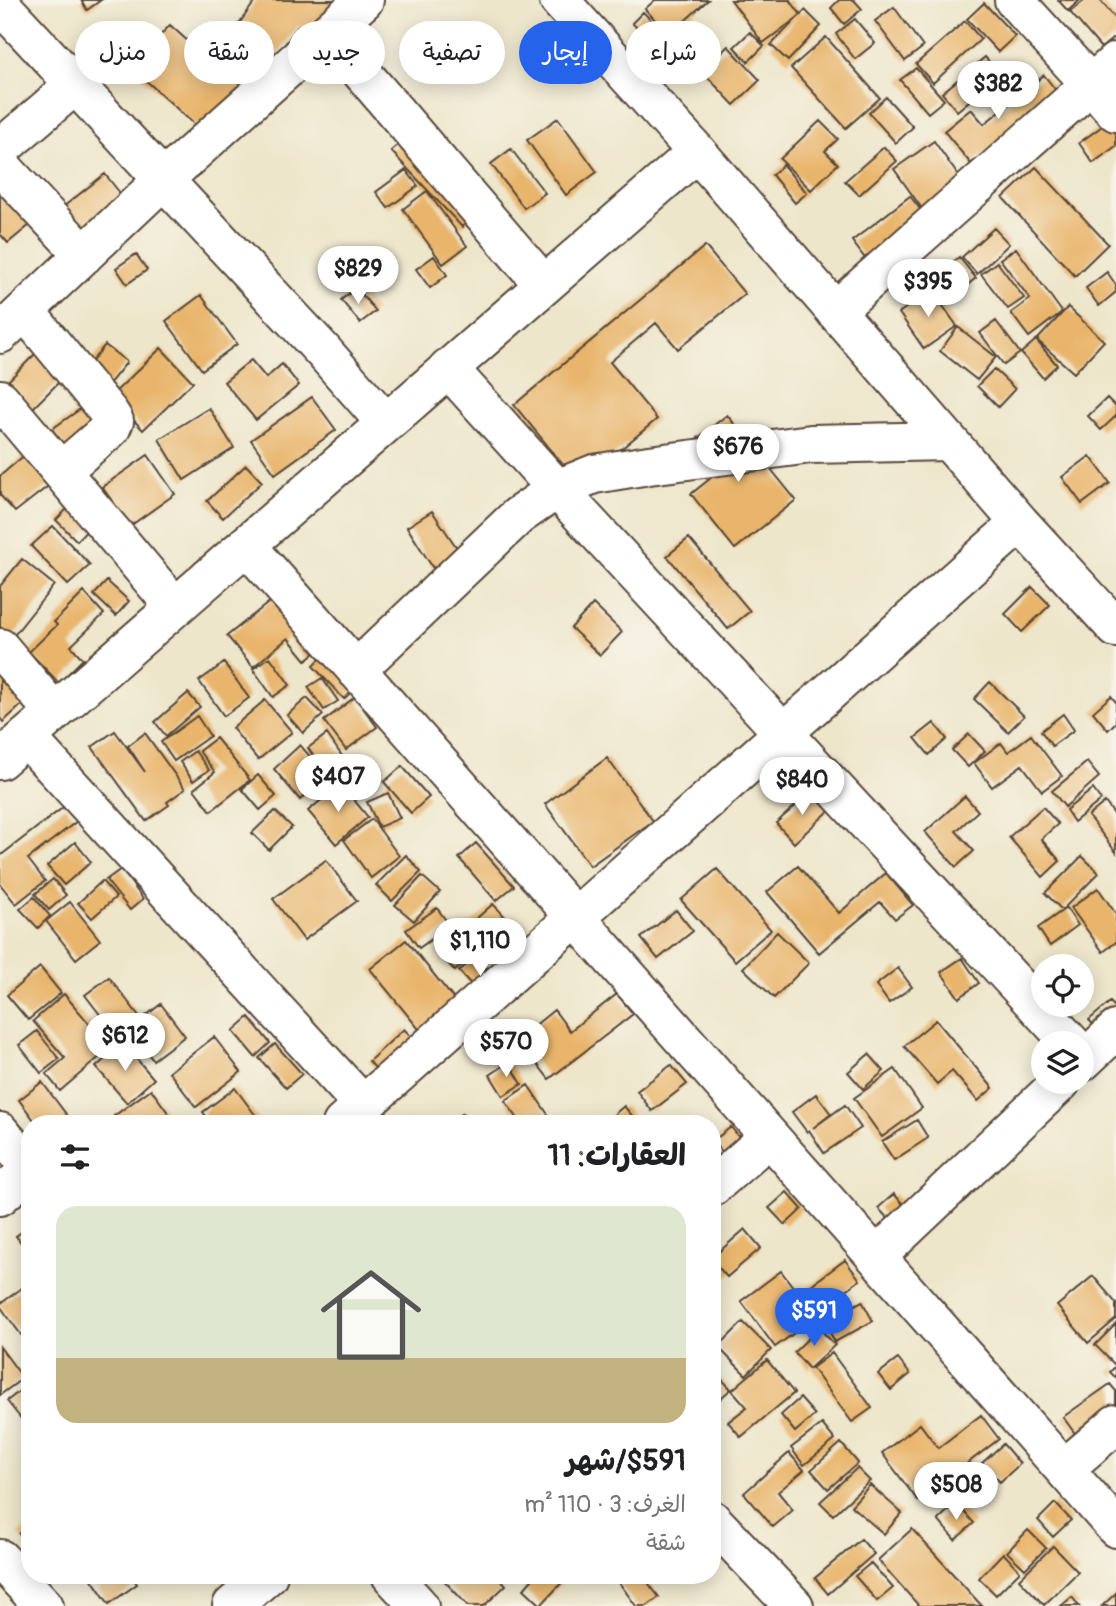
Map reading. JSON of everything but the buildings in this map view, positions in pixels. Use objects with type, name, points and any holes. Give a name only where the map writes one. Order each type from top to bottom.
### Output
[{"type":"street","points":[[341,21],[364,0]]},
{"type":"street","points":[[559,0],[697,152],[1020,523],[1116,628]]},
{"type":"street","points":[[835,311],[1108,86],[1014,0]]},
{"type":"street","points":[[0,4],[322,350],[386,423]]},
{"type":"street","points":[[61,471],[111,428],[114,421],[110,413],[12,323],[164,179],[288,69]]},
{"type":"street","points":[[372,84],[544,285]]},
{"type":"street","points":[[0,149],[75,85]]},
{"type":"street","points":[[697,152],[13,748],[353,1114],[1020,523]]},
{"type":"street","points":[[0,165],[84,256]]},
{"type":"street","points":[[448,368],[1050,1031]]},
{"type":"street","points":[[0,399],[175,607]]},
{"type":"street","points":[[356,670],[518,516],[558,489],[594,474],[811,444],[948,441]]},
{"type":"street","points":[[246,545],[1116,1528]]},
{"type":"street","points":[[0,648],[54,712]]},
{"type":"street","points":[[1094,1046],[1116,1030]]},
{"type":"street","points":[[876,1257],[1041,1094]]},
{"type":"street","points":[[0,1132],[21,1157]]},
{"type":"street","points":[[721,1179],[769,1137]]},
{"type":"street","points":[[0,1196],[21,1176]]},
{"type":"street","points":[[1064,1469],[1116,1424]]},
{"type":"street","points":[[721,1529],[794,1606]]},
{"type":"street","points":[[0,1559],[21,1581]]},
{"type":"street","points":[[23,1584],[44,1606]]},
{"type":"street","points":[[232,1606],[258,1584]]},
{"type":"street","points":[[399,1584],[419,1606]]}]
